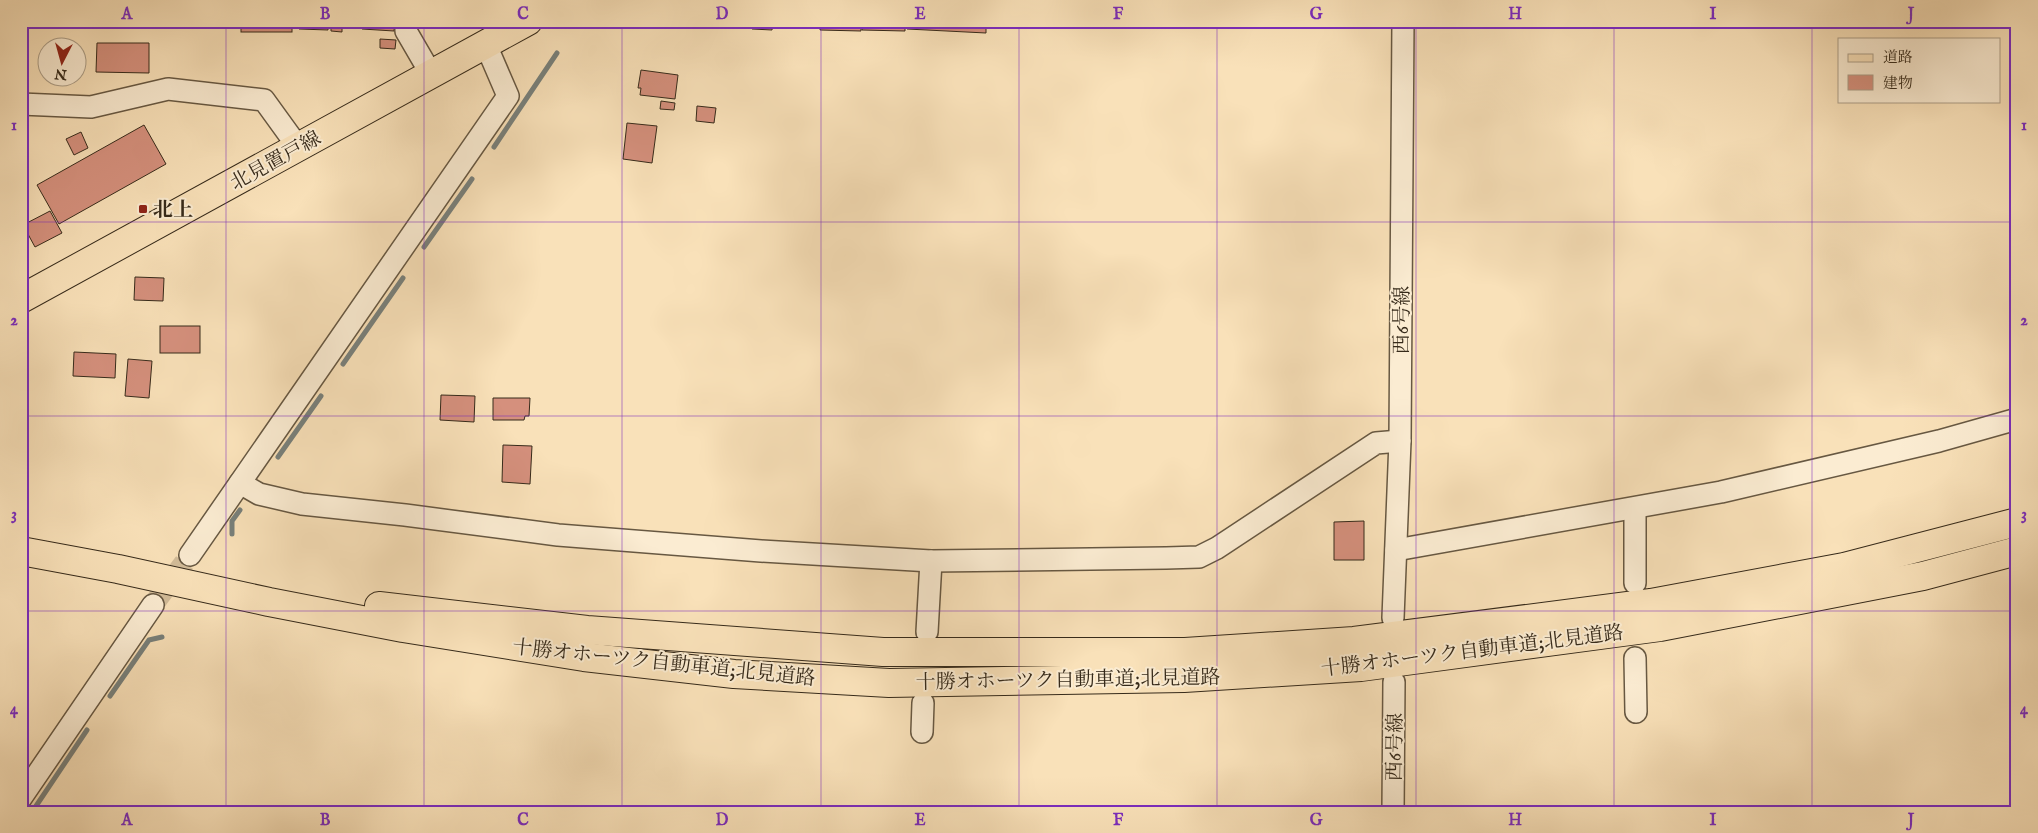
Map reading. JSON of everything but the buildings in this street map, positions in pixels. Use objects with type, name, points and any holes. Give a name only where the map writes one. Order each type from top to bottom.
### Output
[{"type":"main road","name":"北見置戸線","points":[[21,299],[528,21]]},
{"type":"main road","points":[[1920,547],[2017,513]]},
{"type":"main road","name":"十勝オホーツク自動車道;北見道路","points":[[118,569],[264,588],[406,610],[587,630],[882,652],[1184,652],[1354,642],[1651,604],[1844,567],[2017,522]]},
{"type":"main road","name":"十勝オホーツク自動車道;北見道路","points":[[22,551],[403,628],[584,657],[734,674],[889,684],[1184,678],[1361,667],[1660,627],[1923,576],[2017,551]]},
{"type":"street","points":[[406,21],[406,31],[431,74]]},
{"type":"street","name":"西6号線","points":[[1393,618],[1400,441],[1403,21]]},
{"type":"street","points":[[190,555],[508,96],[486,45]]},
{"type":"street","points":[[21,104],[91,107],[168,89],[264,100],[298,147]]},
{"type":"street","points":[[1396,550],[1721,492],[1920,445],[2017,419]]},
{"type":"street","points":[[240,483],[259,494],[302,504],[558,535],[761,551],[931,562],[1199,557],[1218,548],[1376,443],[1400,441]]},
{"type":"street","points":[[1635,508],[1635,583]]},
{"type":"street","points":[[927,632],[931,562]]},
{"type":"street","points":[[21,798],[154,605]]},
{"type":"street","points":[[1635,658],[1636,712]]},
{"type":"street","name":"西6号線","points":[[1393,812],[1394,682]]},
{"type":"street","points":[[922,732],[923,703]]},
{"type":"waterway","points":[[494,147],[557,53]]},
{"type":"waterway","points":[[424,247],[472,179]]},
{"type":"waterway","points":[[343,364],[403,278]]},
{"type":"waterway","points":[[278,457],[321,396]]},
{"type":"waterway","points":[[232,534],[232,521],[240,510]]},
{"type":"waterway","points":[[110,696],[149,640],[162,637]]},
{"type":"waterway","points":[[32,812],[87,730]]},
{"type":"tunnel","points":[[153,605],[190,555]]},
{"type":"place","name":"北上","points":[[143,209]]}]
